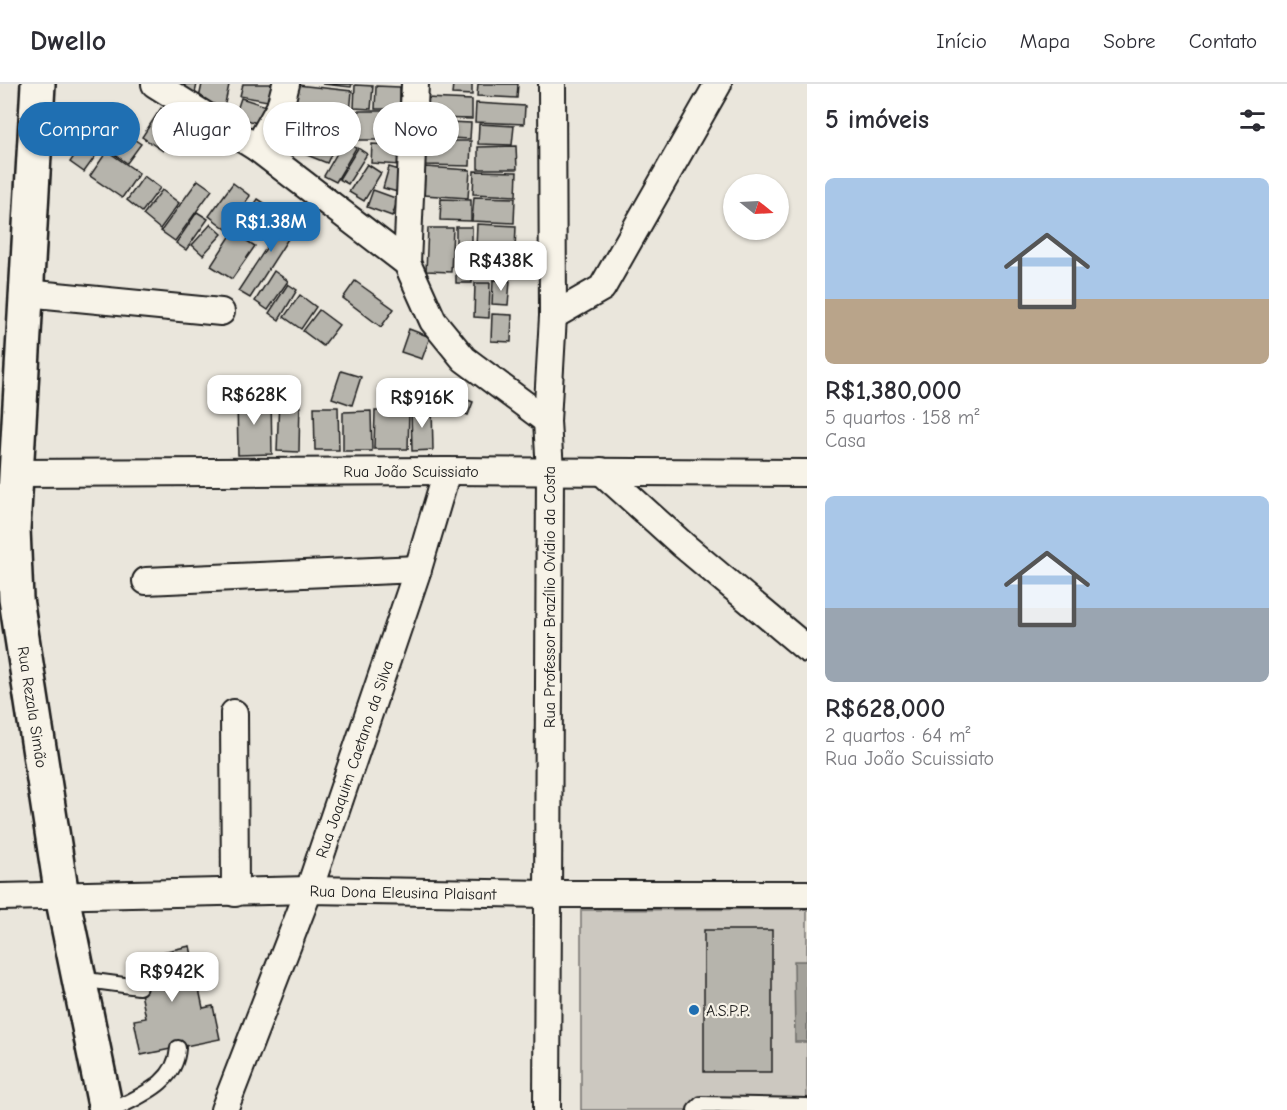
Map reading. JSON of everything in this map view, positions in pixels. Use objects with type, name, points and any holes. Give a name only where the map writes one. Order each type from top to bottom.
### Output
[{"type":"main road","name":"Rua Rezala Simão","points":[[38,84],[13,529],[16,598],[62,896],[106,1110]]},
{"type":"street","points":[[257,148],[280,107],[286,84]]},
{"type":"street","points":[[406,263],[414,84]]},
{"type":"street","name":"Rua Professor Brazílio Ovídio da Costa","points":[[547,1110],[550,471],[547,421],[552,316],[552,84]]},
{"type":"street","points":[[552,316],[602,288],[718,84]]},
{"type":"street","points":[[164,87],[257,148],[406,263],[433,321],[464,359],[547,421]]},
{"type":"street","points":[[26,293],[221,312]]},
{"type":"street","name":"Rua João Scuissiato","points":[[16,473],[447,471],[807,473]]},
{"type":"street","name":"Rua Joaquim Caetano da Silva","points":[[224,1110],[309,890],[418,569],[447,471]]},
{"type":"street","points":[[601,471],[683,545],[807,649]]},
{"type":"street","points":[[146,581],[418,569]]},
{"type":"street","points":[[234,713],[235,893]]},
{"type":"street","name":"Rua Dona Eleusina Plaisant","points":[[0,897],[309,890],[548,894],[807,894]]},
{"type":"lane","points":[[79,980],[139,987]]},
{"type":"lane","points":[[113,1110],[165,1081],[177,1060],[178,1048]]},
{"type":"lane","points":[[695,1110],[701,1104],[807,1106]]},
{"type":"shaded area","name":"A.S.P.P.","points":[[807,909],[807,1110],[581,1110],[581,910]]},
{"type":"shaded area","points":[[794,961],[807,961],[807,1042],[795,1042]]},
{"type":"building","points":[[182,84],[197,84],[195,93],[180,89]]},
{"type":"building","points":[[202,84],[229,85],[225,102],[198,102]]},
{"type":"building","points":[[243,84],[277,84],[273,102],[240,96]]},
{"type":"building","points":[[322,84],[352,84],[351,87]]},
{"type":"building","points":[[453,84],[472,84],[472,95],[452,94]]},
{"type":"building","points":[[478,84],[518,84],[517,98],[477,96]]},
{"type":"building","points":[[297,85],[352,91],[351,102],[296,102]]},
{"type":"building","points":[[355,85],[373,86],[371,109],[361,108],[361,102],[354,102]]},
{"type":"building","points":[[376,86],[400,87],[400,102],[375,102]]},
{"type":"building","points":[[241,98],[263,105],[263,125],[251,121],[251,102],[240,102]]},
{"type":"building","points":[[426,98],[472,100],[472,119],[459,119],[459,102],[426,102]]},
{"type":"building","points":[[476,103],[525,106],[524,124],[475,122]]},
{"type":"building","points":[[361,111],[373,111],[373,140],[361,140]]},
{"type":"building","points":[[152,122],[152,144],[142,137]]},
{"type":"building","points":[[459,122],[471,123],[470,139],[459,138]]},
{"type":"building","points":[[479,124],[514,126],[512,145],[478,144]]},
{"type":"building","points":[[459,141],[471,141],[470,166],[425,165],[425,156],[459,156]]},
{"type":"building","points":[[372,144],[373,156],[401,156],[401,165],[371,163]]},
{"type":"building","points":[[516,146],[517,169],[478,169],[478,147]]},
{"type":"building","points":[[361,150],[367,154],[348,184],[339,179],[353,156],[361,156]]},
{"type":"building","points":[[74,156],[95,156],[84,172],[70,162]]},
{"type":"building","points":[[104,156],[114,156],[139,173],[122,198],[90,176]]},
{"type":"building","points":[[117,156],[132,156],[127,163]]},
{"type":"building","points":[[310,156],[330,156],[327,163]]},
{"type":"building","points":[[335,156],[351,156],[336,182],[324,176]]},
{"type":"building","points":[[367,164],[381,173],[364,201],[349,192]]},
{"type":"building","points":[[389,167],[406,172],[401,193],[383,188]]},
{"type":"building","points":[[425,167],[470,170],[468,198],[424,195]]},
{"type":"building","points":[[474,171],[517,172],[516,196],[473,194]]},
{"type":"building","points":[[144,176],[160,188],[142,212],[127,200]]},
{"type":"building","points":[[198,180],[212,190],[175,241],[161,231]]},
{"type":"building","points":[[233,183],[250,196],[226,229],[209,216]]},
{"type":"building","points":[[162,190],[179,203],[160,229],[143,215]]},
{"type":"building","points":[[373,190],[398,199],[392,216],[367,207]]},
{"type":"building","points":[[474,197],[515,198],[514,223],[472,221]]},
{"type":"building","points":[[258,199],[272,208],[253,238],[238,229]]},
{"type":"building","points":[[441,199],[471,200],[471,221],[440,220]]},
{"type":"building","points":[[293,207],[304,214],[250,298],[238,291]]},
{"type":"building","points":[[197,212],[208,219],[186,250],[176,243]]},
{"type":"building","points":[[211,224],[222,234],[203,255],[192,245]]},
{"type":"building","points":[[477,224],[516,226],[515,250],[476,248]]},
{"type":"building","points":[[456,227],[472,227],[472,283],[456,283]]},
{"type":"building","points":[[428,228],[453,228],[451,272],[426,271]]},
{"type":"building","points":[[233,232],[255,246],[232,279],[211,266]]},
{"type":"building","points":[[476,255],[500,255],[499,275],[476,274]]},
{"type":"building","points":[[274,271],[288,281],[268,310],[255,301]]},
{"type":"building","points":[[493,280],[510,281],[508,305],[492,304]]},
{"type":"building","points":[[355,281],[394,309],[381,327],[343,298]]},
{"type":"building","points":[[475,283],[490,283],[489,318],[474,317]]},
{"type":"building","points":[[288,284],[297,290],[279,320],[269,313]]},
{"type":"building","points":[[300,295],[316,307],[301,329],[284,317]]},
{"type":"building","points":[[319,310],[339,325],[323,346],[303,331]]},
{"type":"building","points":[[492,314],[512,315],[511,342],[491,341]]},
{"type":"building","points":[[409,329],[430,337],[422,359],[401,352]]},
{"type":"building","points":[[341,371],[361,377],[352,405],[332,398]]},
{"type":"building","points":[[449,393],[473,402],[468,415],[444,406]]},
{"type":"building","points":[[237,398],[271,398],[272,454],[238,455]]},
{"type":"building","points":[[279,398],[300,398],[299,452],[277,451]]},
{"type":"building","points":[[314,407],[338,407],[339,450],[315,450]]},
{"type":"building","points":[[432,407],[433,450],[412,451],[411,408]]},
{"type":"building","points":[[371,411],[372,451],[343,451],[343,412]]},
{"type":"building","points":[[375,411],[409,411],[408,449],[374,449]]},
{"type":"building","points":[[704,930],[772,930],[772,1072],[704,1072]]},
{"type":"building","points":[[190,946],[203,1008],[213,1006],[220,1039],[141,1055],[134,1020],[146,1018],[134,958]]},
{"type":"place","name":"A.S.P.P.","points":[[694,1010]]}]
